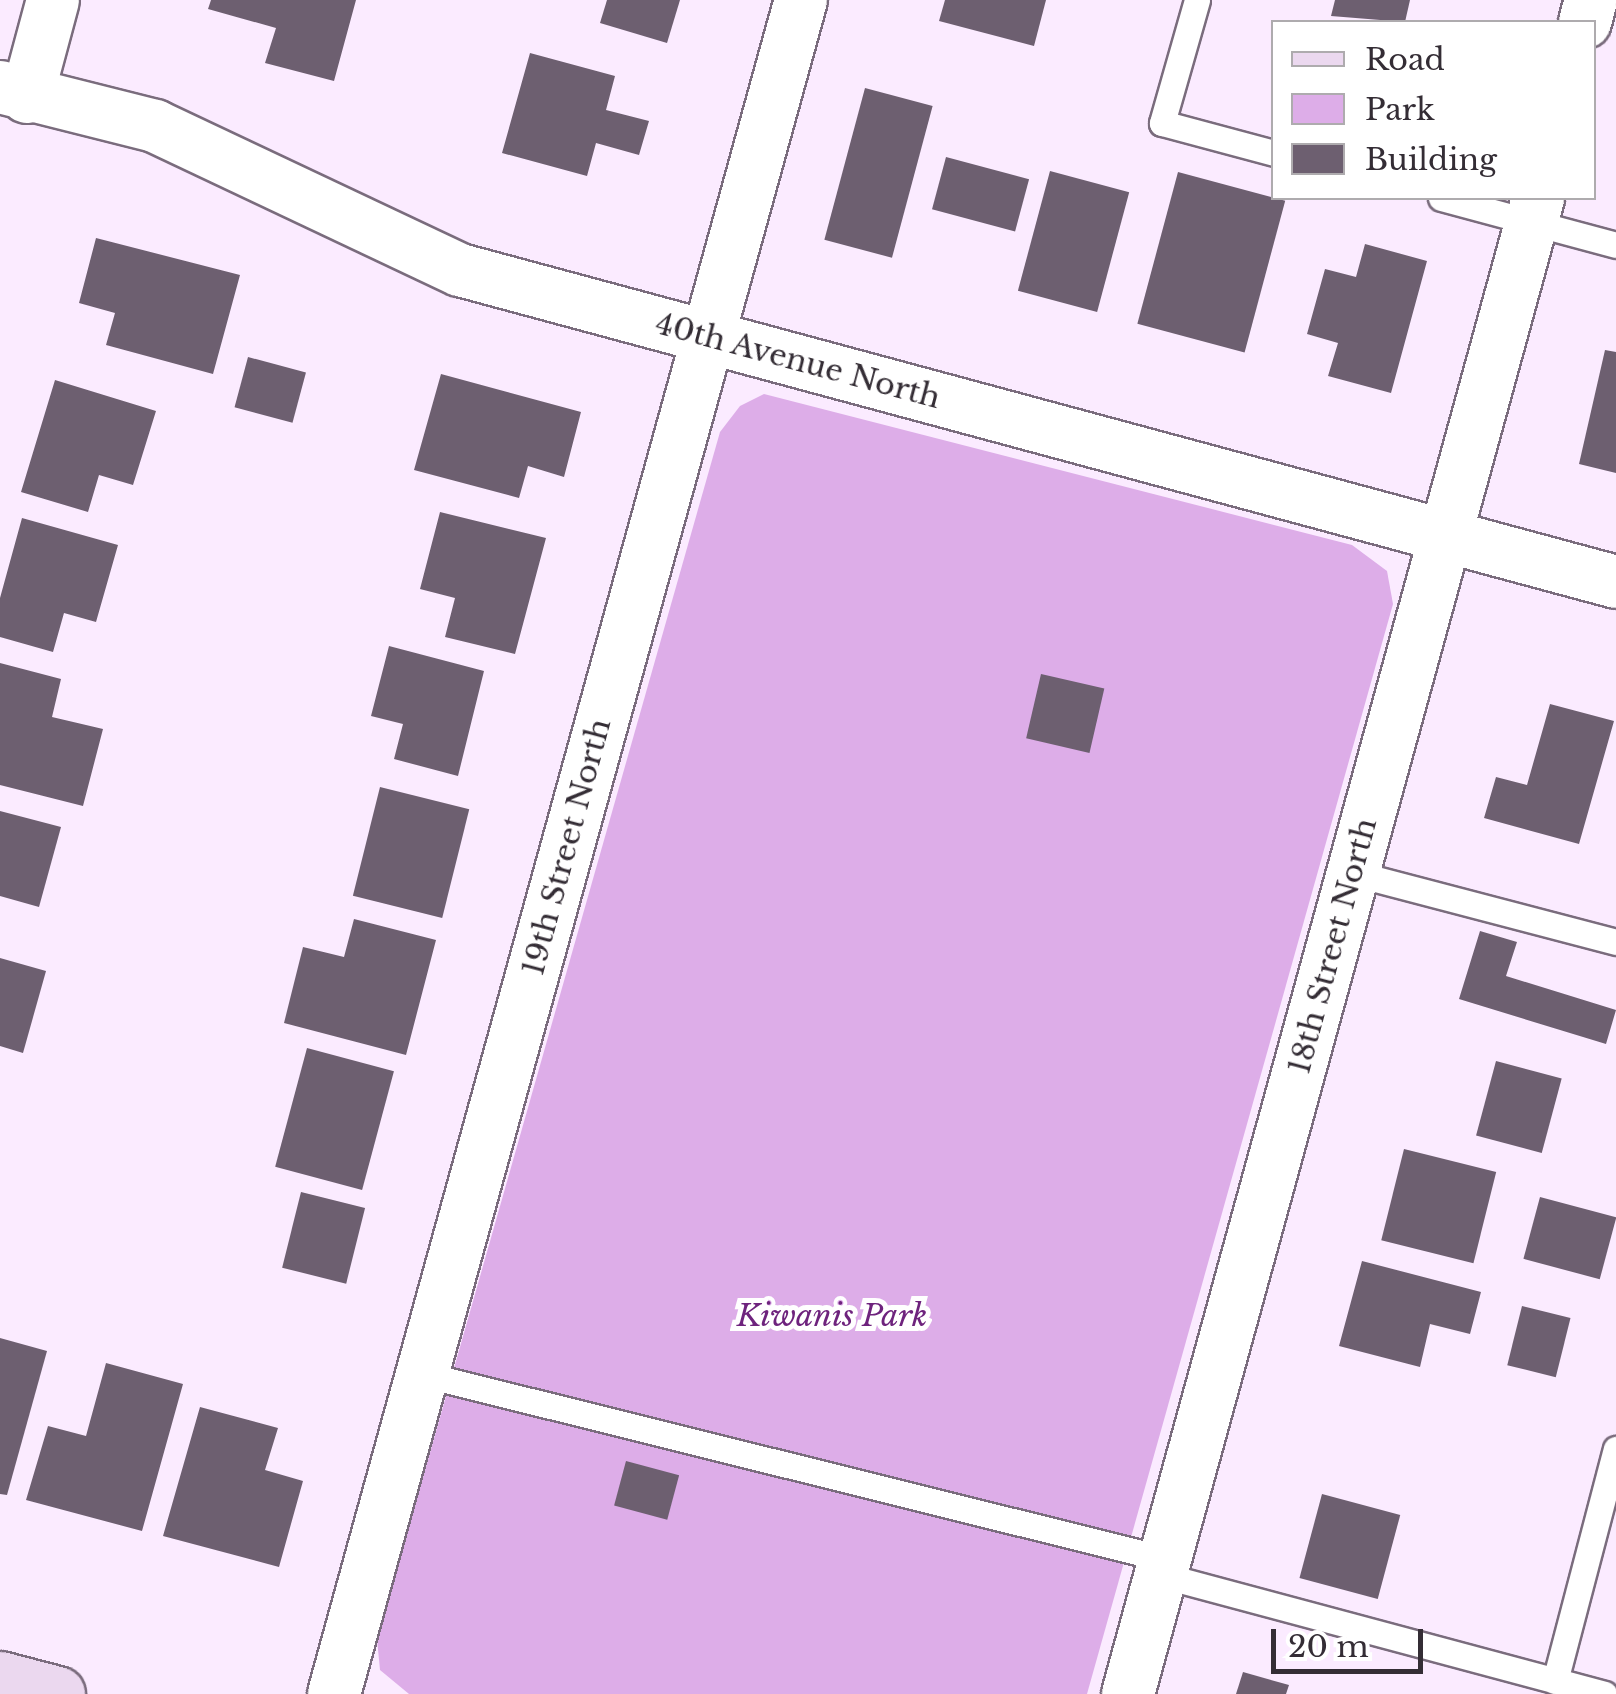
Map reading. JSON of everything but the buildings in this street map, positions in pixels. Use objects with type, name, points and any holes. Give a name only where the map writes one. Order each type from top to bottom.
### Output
[{"type":"main road","points":[[0,1679],[57,1694]]},
{"type":"street","points":[[14,92],[54,0]]},
{"type":"street","name":"19th Street North","points":[[334,1694],[802,0]]},
{"type":"street","name":"40th Avenue North","points":[[14,92],[155,126],[460,270],[1616,582]]},
{"type":"street","name":"18th Street North","points":[[1128,1694],[1534,210]]},
{"type":"lane","points":[[1197,0],[1162,123],[1271,151]]},
{"type":"lane","points":[[1457,200],[1534,210],[1616,245]]},
{"type":"lane","points":[[1353,873],[1616,942]]},
{"type":"lane","points":[[422,1374],[1163,1567],[1604,1694]]},
{"type":"lane","points":[[1555,1681],[1616,1449]]},
{"type":"green space","name":"Kiwanis Park","points":[[764,394],[1352,545],[1387,571],[1393,604],[1087,1694],[409,1694],[380,1670],[377,1639],[720,432],[740,406]]}]
